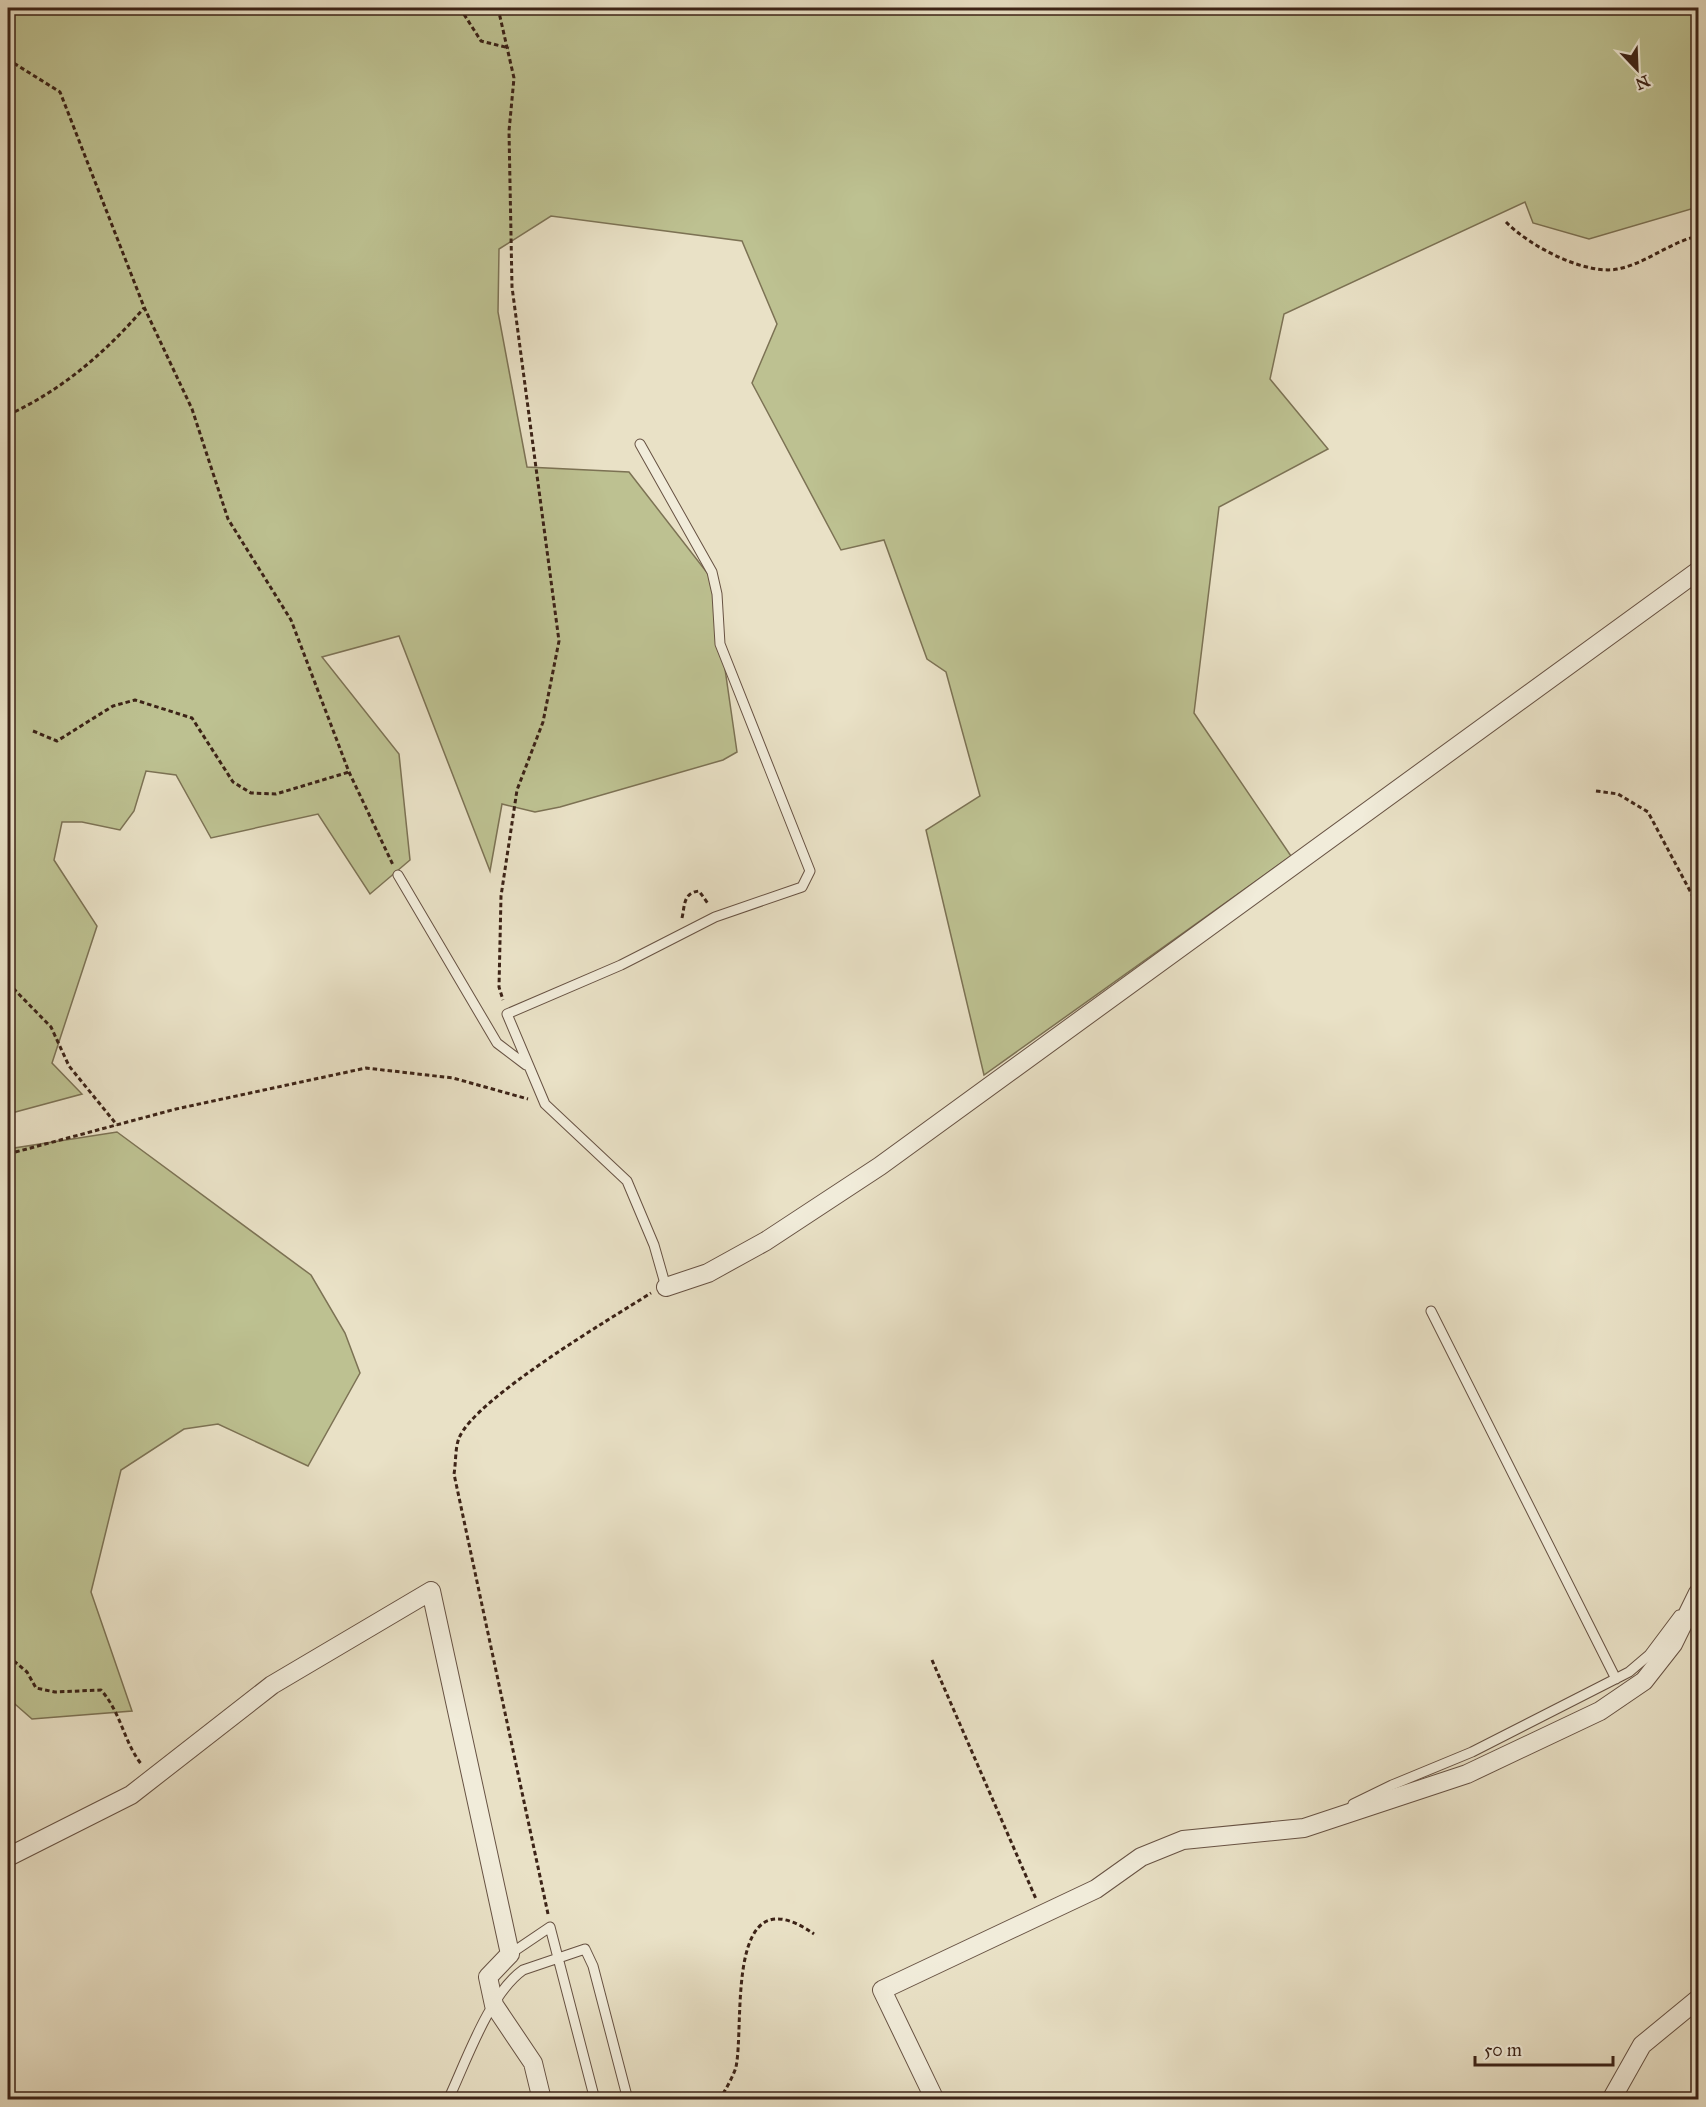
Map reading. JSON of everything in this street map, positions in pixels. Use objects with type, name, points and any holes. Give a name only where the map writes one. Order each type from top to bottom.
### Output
[{"type":"street","points":[[666,1287],[708,1273],[766,1240],[879,1166],[1698,571]]},
{"type":"street","points":[[8,1857],[130,1795],[272,1685],[431,1591],[510,1953],[488,1977],[494,2005],[505,2025],[533,2062],[542,2100]]},
{"type":"street","points":[[935,2100],[882,1990],[1096,1889],[1141,1857],[1183,1840],[1304,1828],[1467,1774],[1600,1711],[1644,1681],[1672,1644],[1698,1591]]},
{"type":"street","points":[[1611,2100],[1642,2045],[1698,1999]]},
{"type":"lane","points":[[640,444],[712,572],[717,594],[720,644],[810,871],[802,887],[716,917],[680,936],[507,1014],[545,1104],[627,1181],[654,1245],[666,1287]]},
{"type":"lane","points":[[398,875],[496,1043],[528,1067]]},
{"type":"lane","points":[[1431,1311],[1616,1679]]},
{"type":"lane","points":[[1329,1820],[1392,1785],[1472,1752],[1629,1672],[1649,1655],[1698,1591]]},
{"type":"lane","points":[[510,1953],[550,1927],[595,2100]]},
{"type":"lane","points":[[448,2100],[494,2005],[514,1976],[523,1970],[585,1949],[593,1966],[628,2100]]},
{"type":"path","points":[[460,8],[481,41],[509,48]]},
{"type":"path","points":[[498,8],[509,48],[514,78],[509,131],[512,287],[559,641],[543,722],[518,790],[501,896],[499,987],[507,1014]]},
{"type":"path","points":[[8,50],[12,62],[60,92],[144,307],[192,409],[228,519],[291,620],[349,772],[398,875]]},
{"type":"path","points":[[1506,222],[1515,232],[1541,248],[1587,268],[1609,270],[1623,268],[1686,239],[1698,236]]},
{"type":"path","points":[[8,415],[35,402],[94,361],[144,307]]},
{"type":"path","points":[[33,731],[57,741],[113,706],[135,700],[192,718],[233,782],[251,793],[276,794],[349,772]]},
{"type":"path","points":[[1596,791],[1618,794],[1648,812],[1698,906]]},
{"type":"path","points":[[680,936],[686,897],[691,892],[699,891],[716,917]]},
{"type":"path","points":[[8,983],[51,1027],[69,1066],[117,1125]]},
{"type":"path","points":[[8,1154],[176,1109],[366,1068],[453,1078],[545,1104]]},
{"type":"path","points":[[550,1927],[454,1474],[459,1438],[476,1414],[561,1351],[655,1290],[666,1287]]},
{"type":"path","points":[[8,1656],[27,1672],[36,1688],[55,1692],[101,1690],[114,1704],[134,1754],[152,1778]]},
{"type":"path","points":[[932,1660],[1043,1914]]},
{"type":"path","points":[[718,2100],[735,2068],[742,1968],[747,1947],[756,1930],[766,1921],[781,1919],[796,1922],[814,1934]]},
{"type":"green space","points":[[8,8],[1698,8],[1698,207],[1589,239],[1533,223],[1525,202],[1284,314],[1270,379],[1328,449],[1219,507],[1194,713],[1291,856],[984,1075],[926,830],[980,796],[946,672],[927,659],[884,540],[841,550],[752,383],[777,324],[742,241],[551,216],[499,249],[498,312],[527,467],[629,472],[712,579],[737,752],[723,760],[560,807],[535,812],[502,804],[490,871],[399,636],[322,657],[399,754],[410,860],[370,894],[318,814],[211,838],[176,775],[146,771],[134,811],[120,830],[82,822],[62,822],[54,860],[97,926],[52,1063],[82,1094],[8,1114]]},
{"type":"green space","points":[[117,1132],[311,1275],[345,1333],[360,1373],[308,1466],[218,1424],[184,1429],[121,1470],[91,1592],[132,1711],[32,1719],[8,1698],[8,1149]]}]
